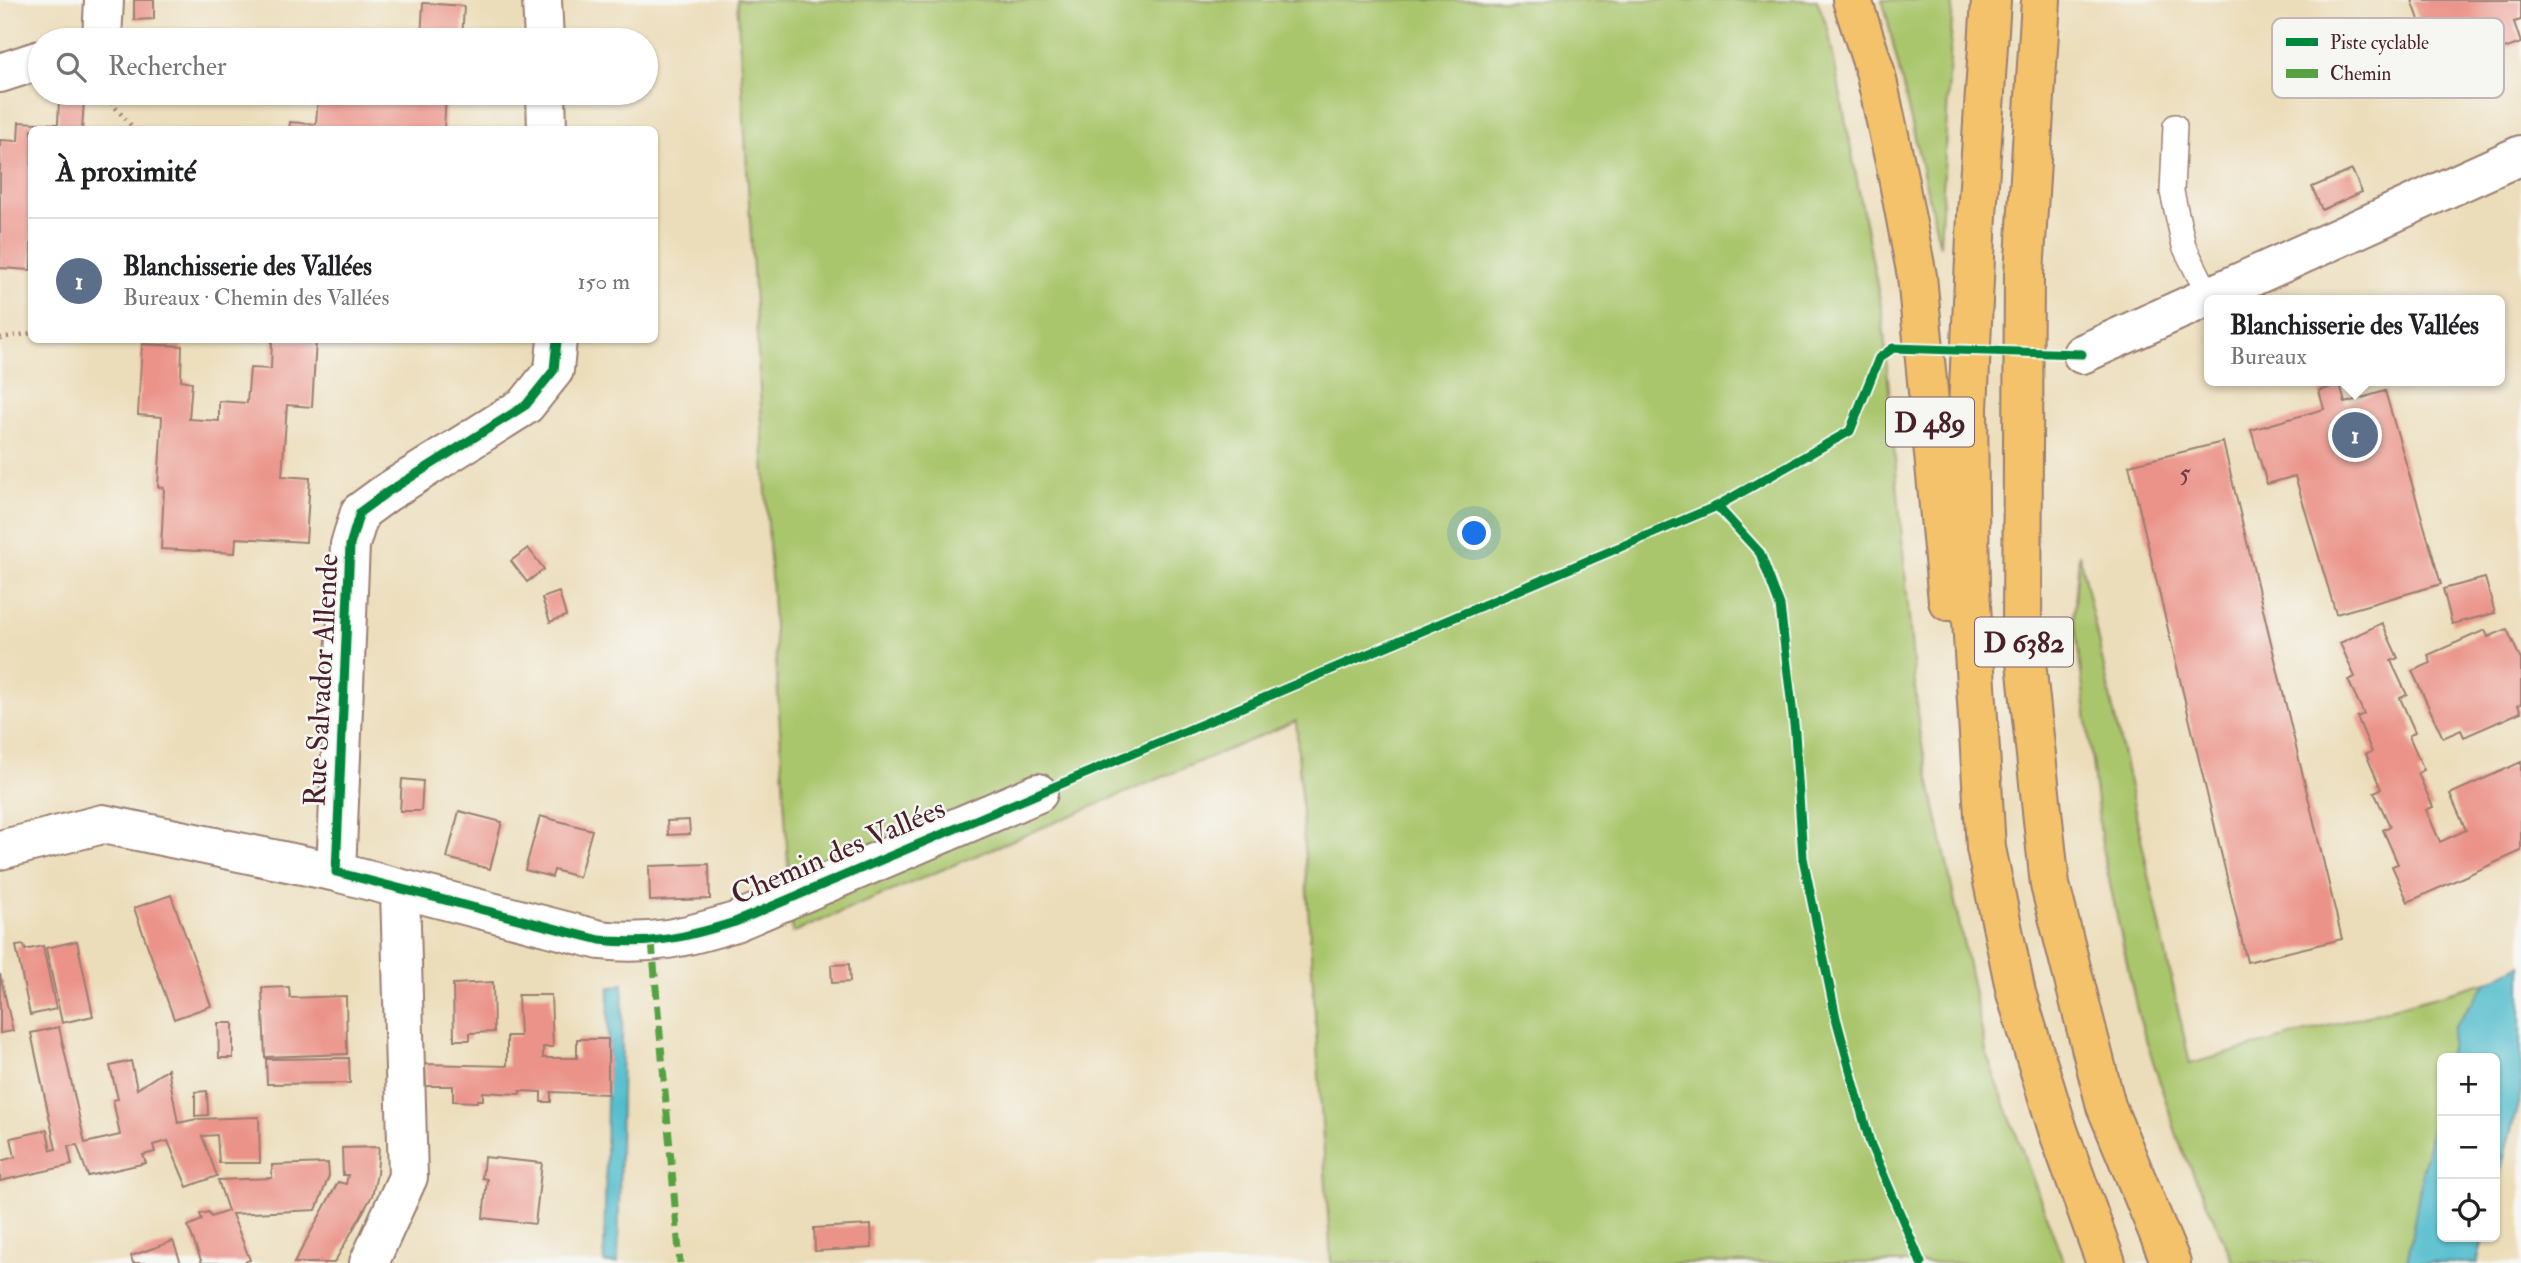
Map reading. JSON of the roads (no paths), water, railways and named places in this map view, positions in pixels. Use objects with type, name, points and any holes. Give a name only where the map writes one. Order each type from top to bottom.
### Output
[{"type":"highway","name":"D 489","points":[[1852,0],[1877,83],[1917,276],[1955,666],[1986,848]]},
{"type":"highway","name":"D 6382","points":[[1991,0],[1968,409],[1970,588],[1986,848],[2016,993],[2057,1130],[2106,1263]]},
{"type":"highway","name":"D 6382","points":[[2041,0],[2024,274],[2023,639],[2050,885],[2106,1106],[2171,1263]]},
{"type":"street","points":[[103,28],[104,0]]},
{"type":"street","points":[[542,0],[543,28]]},
{"type":"street","points":[[0,73],[28,64]]},
{"type":"street","points":[[546,105],[547,126]]},
{"type":"street","points":[[2211,295],[2521,155]]},
{"type":"street","points":[[2082,354],[2204,298]]},
{"type":"street","name":"Rue Salvador Allende","points":[[337,873],[350,545],[360,512],[526,405],[554,370],[557,343]]},
{"type":"street","name":"Chemin des Vallées","points":[[0,850],[103,824],[337,873],[600,940],[652,942],[734,922],[1038,793]]},
{"type":"street","points":[[369,1263],[408,1177],[400,890]]},
{"type":"lane","points":[[2175,126],[2172,192],[2184,246],[2208,295]]},
{"type":"water","points":[[2521,965],[2521,1093],[2500,1172],[2500,1053],[2449,1053],[2454,1027],[2487,982]]},
{"type":"water","points":[[623,984],[618,1263],[604,1263],[609,988]]},
{"type":"water","points":[[2437,1104],[2437,1242],[2483,1242],[2477,1263],[2407,1263]]},
{"type":"place","name":"Blanchisserie des Vallées","points":[[2355,435]]}]
